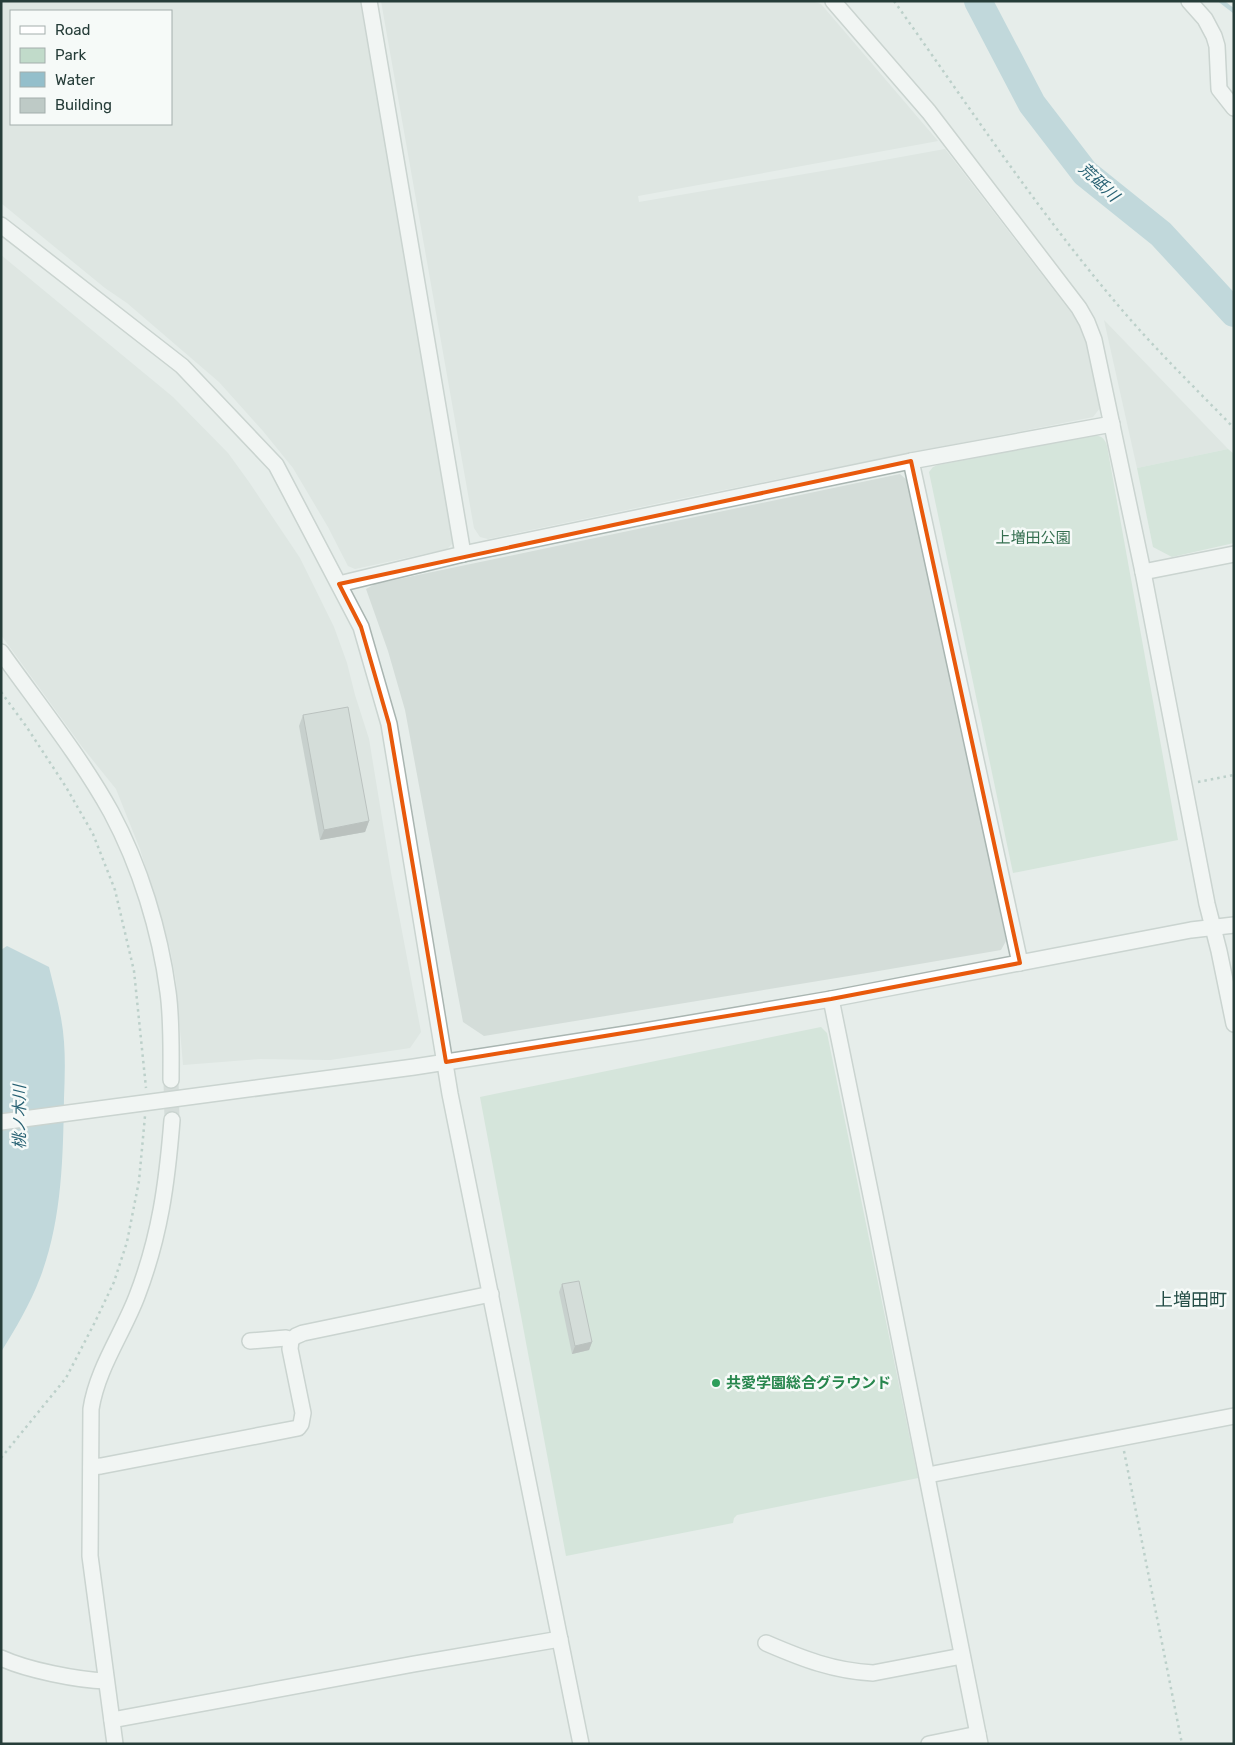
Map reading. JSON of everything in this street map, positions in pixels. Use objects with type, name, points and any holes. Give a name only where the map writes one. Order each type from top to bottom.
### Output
[{"type":"street","points":[[369,1],[463,554]]},
{"type":"street","points":[[833,1],[929,112],[1079,308],[1087,322],[1094,340],[1143,572],[1184,784],[1234,1024]]},
{"type":"street","points":[[1189,1],[1205,18],[1214,36],[1217,46],[1219,89],[1234,108]]},
{"type":"street","points":[[1,224],[182,366],[269,458],[276,466],[361,627],[389,724],[450,1094],[581,1744]]},
{"type":"street","points":[[338,584],[463,554],[911,461],[1112,424]]},
{"type":"street","points":[[911,461],[1020,963]]},
{"type":"street","points":[[1143,572],[1234,554]]},
{"type":"street","points":[[1,652],[87,773],[110,811],[135,863],[151,913],[164,967],[170,1020],[171,1080]]},
{"type":"street","points":[[1,1122],[446,1062],[831,999],[1191,930],[1234,925]]},
{"type":"street","points":[[831,999],[928,1475],[979,1739],[929,1744]]},
{"type":"street","points":[[115,1744],[90,1549],[91,1416],[94,1392],[136,1297],[156,1242],[168,1170],[172,1120]]},
{"type":"street","points":[[291,1340],[302,1333],[491,1294]]},
{"type":"street","points":[[250,1341],[286,1338],[291,1340]]},
{"type":"street","points":[[91,1467],[121,1463],[298,1428],[301,1424],[303,1413],[291,1358],[291,1340]]},
{"type":"street","points":[[928,1475],[1234,1416]]},
{"type":"street","points":[[112,1720],[560,1639]]},
{"type":"street","points":[[766,1644],[810,1662],[834,1668],[874,1673],[962,1656]]},
{"type":"street","points":[[1,1658],[12,1663],[46,1671],[106,1682]]},
{"type":"path","points":[[894,1],[1009,164],[1080,258],[1129,319],[1234,428]]},
{"type":"path","points":[[1,692],[41,748],[94,834],[115,890],[134,971],[142,1104],[139,1181],[127,1242],[114,1282],[66,1378],[1,1458]]},
{"type":"path","points":[[1184,784],[1234,775]]},
{"type":"path","points":[[1121,1438],[1182,1744]]},
{"type":"highlighted area","points":[[911,461],[1020,963],[831,999],[446,1062],[389,724],[361,627],[339,584]]},
{"type":"shaded area","points":[[1,1],[360,1],[454,542],[447,549],[355,569],[348,566],[328,527],[293,468],[263,431],[219,382],[127,303],[105,288],[1,203]]},
{"type":"shaded area","points":[[381,1],[811,1],[821,4],[938,141],[638,196],[639,202],[945,149],[1079,323],[1087,341],[1100,408],[1093,417],[693,496],[488,539],[480,537],[474,528]]},
{"type":"shaded area","points":[[1,255],[173,397],[228,453],[300,558],[334,627],[347,663],[369,739],[391,873],[421,1032],[410,1048],[330,1060],[260,1059],[183,1065],[176,981],[170,948],[140,849],[116,789],[83,748],[1,635]]},
{"type":"shaded area","points":[[1104,320],[1228,449],[1137,468]]},
{"type":"shaded area","points":[[900,474],[908,481],[966,747],[1006,941],[1001,950],[484,1036],[463,1022],[405,710],[388,651],[366,589],[375,584]]},
{"type":"green space","name":"上増田公園","points":[[1094,435],[1103,438],[1107,446],[1178,840],[1013,873],[929,472],[938,465]]},
{"type":"green space","points":[[1228,449],[1234,454],[1234,543],[1172,557],[1153,547],[1137,468]]},
{"type":"green space","name":"共愛学園総合グラウンド","points":[[821,1027],[827,1033],[918,1478],[737,1515],[733,1523],[566,1556],[480,1097]]},
{"type":"water","name":"桃ノ木川","points":[[7,946],[49,967],[63,1028],[65,1068],[62,1166],[53,1234],[36,1288],[1,1352],[1,950]]},
{"type":"building","points":[[348,707],[369,821],[324,830],[303,715]]},
{"type":"building","points":[[579,1281],[592,1342],[575,1346],[562,1284]]},
{"type":"waterway","name":"荒砥川","points":[[978,1],[1032,104],[1085,173],[1161,234],[1234,313]]},
{"type":"waterway","points":[[1221,1],[1234,11]]},
{"type":"tunnel","points":[[171,1080],[172,1120]]},
{"type":"place","name":"共愛学園総合グラウンド","points":[[716,1383]]},
{"type":"district","name":"上増田町","points":[[1191,1300]]}]
